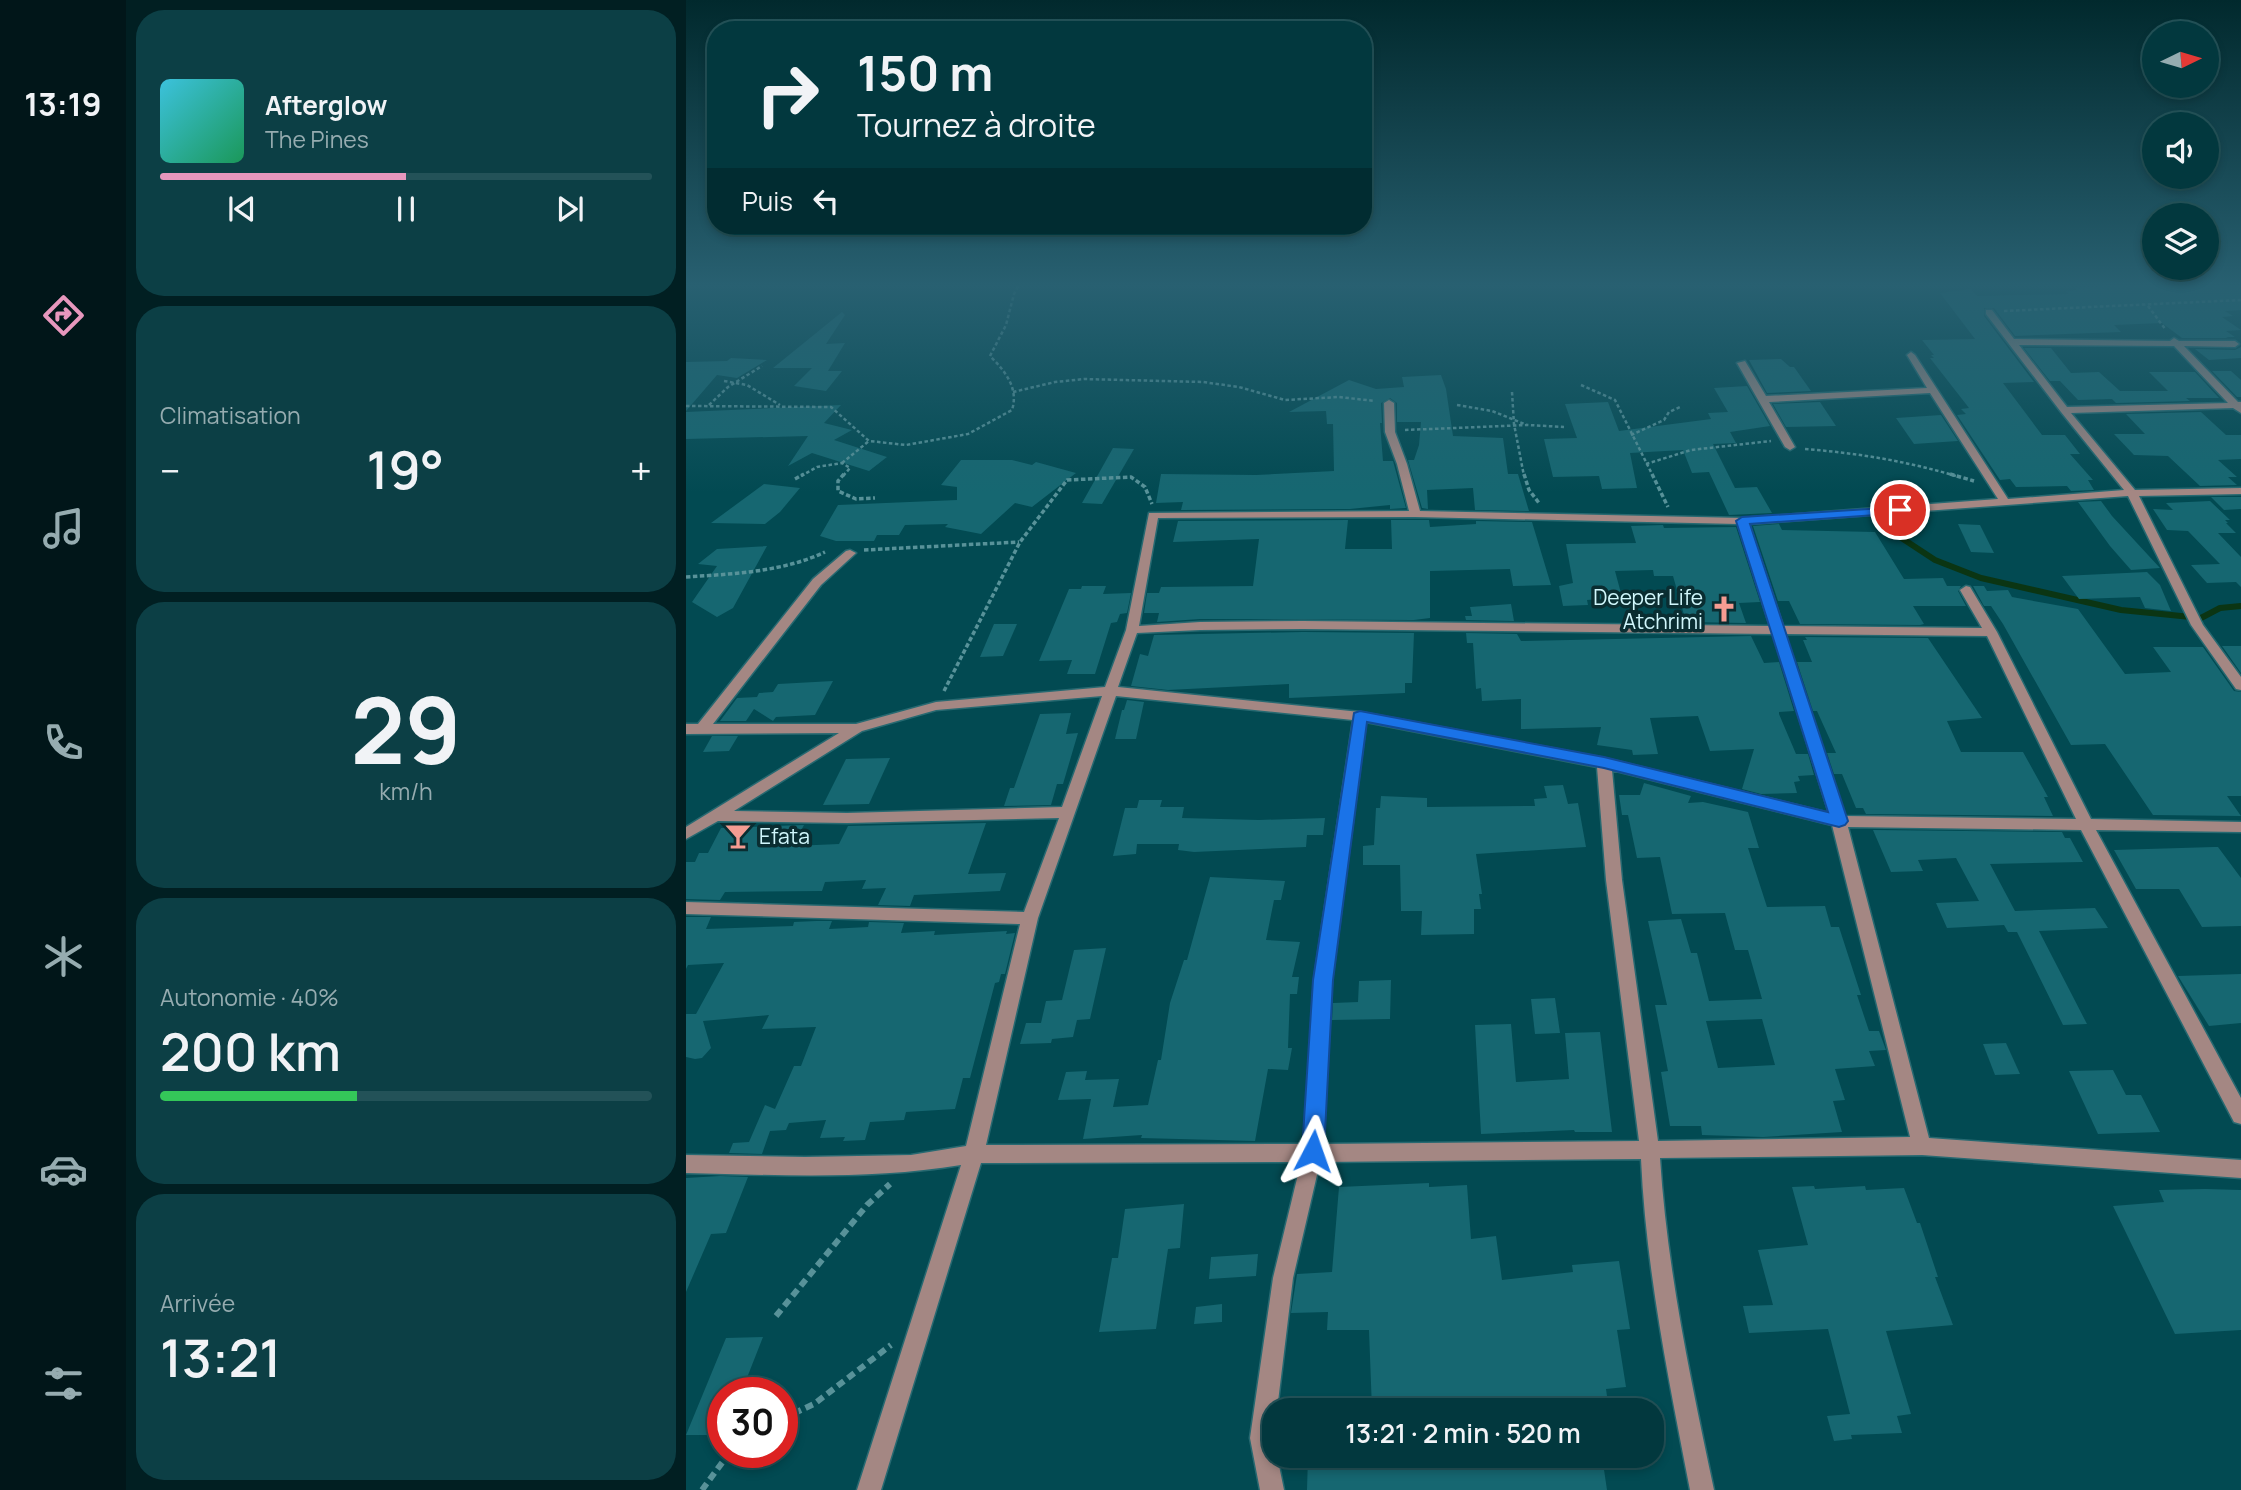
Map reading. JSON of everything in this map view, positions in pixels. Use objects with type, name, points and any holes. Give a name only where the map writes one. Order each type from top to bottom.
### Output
[{"type":"street","points":[[2022,353],[2064,410],[2132,493],[2197,625],[2241,685]]},
{"type":"street","points":[[2185,353],[2239,407]]},
{"type":"street","points":[[1911,355],[2004,500]]},
{"type":"street","points":[[1742,363],[1788,443]]},
{"type":"street","points":[[1763,399],[1933,390]]},
{"type":"street","points":[[1389,402],[1390,432],[1402,464],[1415,514]]},
{"type":"street","points":[[2064,410],[2239,407]]},
{"type":"street","points":[[869,1490],[974,1154],[1030,918],[1132,630],[1153,515],[1415,514],[1742,521],[1848,515],[2004,500],[2132,493],[2241,491]]},
{"type":"street","points":[[1742,521],[1839,821],[1922,1146]]},
{"type":"street","points":[[702,729],[817,582],[850,553]]},
{"type":"street","points":[[1966,590],[1991,632],[2086,825],[2241,1116]]},
{"type":"street","points":[[1132,630],[1277,625],[1991,632]]},
{"type":"street","points":[[686,729],[857,728],[936,706],[1112,691],[1360,716],[1604,763],[1839,821],[2241,827]]},
{"type":"street","points":[[1272,1490],[1262,1438],[1283,1278],[1313,1151],[1323,980],[1360,716]]},
{"type":"street","points":[[686,834],[857,728]]},
{"type":"street","points":[[1604,763],[1614,880],[1650,1149],[1653,1207],[1664,1284],[1702,1490]]},
{"type":"street","points":[[713,816],[847,818],[1068,812]]},
{"type":"street","points":[[686,908],[1030,918]]},
{"type":"street","points":[[686,1164],[911,1164],[974,1154],[1313,1151],[1386,1153],[1922,1146],[2241,1169]]},
{"type":"path","points":[[686,406],[831,407],[869,441],[905,445],[968,434],[1012,410],[1015,401],[1007,373],[990,356],[990,353]]},
{"type":"path","points":[[709,406],[736,382],[762,366]]},
{"type":"path","points":[[1013,393],[1055,382],[1084,379],[1203,382],[1239,387],[1285,400],[1339,397],[1389,402]]},
{"type":"path","points":[[724,380],[747,385],[782,405]]},
{"type":"path","points":[[1581,385],[1615,400],[1675,520]]},
{"type":"path","points":[[1512,392],[1509,398],[1528,489],[1551,517]]},
{"type":"path","points":[[1457,405],[1492,411],[1528,425]]},
{"type":"path","points":[[1632,435],[1664,420],[1669,412],[1680,407]]},
{"type":"path","points":[[1390,432],[1451,427],[1564,427]]},
{"type":"path","points":[[795,479],[817,467],[842,463],[869,441]]},
{"type":"path","points":[[1646,464],[1659,457],[1711,447],[1788,443],[1913,463],[1963,480],[1992,483]]},
{"type":"path","points":[[842,463],[850,468],[838,481],[838,491],[847,498],[860,501],[875,498]]},
{"type":"path","points":[[936,706],[1020,542],[1067,480],[1131,477],[1145,487],[1152,498],[1153,515]]},
{"type":"path","points":[[686,577],[741,573],[808,560],[834,548],[850,553],[880,548],[1020,542]]},
{"type":"path","points":[[776,1316],[867,1205],[911,1164]]},
{"type":"path","points":[[798,1412],[814,1404],[920,1324]]},
{"type":"path","points":[[702,1490],[718,1468]]},
{"type":"building","points":[[792,353],[839,353],[828,371],[842,371],[826,391],[794,386],[812,368],[773,368]]},
{"type":"building","points":[[1932,353],[2012,353],[2034,382],[2003,383],[2042,435],[2065,435],[2080,454],[2070,454],[2093,480],[2088,480],[2094,490],[2071,491],[2067,486],[2016,487],[2010,479],[2000,480],[1957,415],[1966,414],[1961,409],[1969,408],[1930,358],[1934,358],[1931,355],[1934,355]]},
{"type":"building","points":[[2028,353],[2055,353],[2071,373],[2099,372],[2120,391],[2168,391],[2149,372],[2195,372],[2219,398],[2116,403],[2112,399],[2078,400],[2060,381],[2050,381]]},
{"type":"building","points":[[2199,353],[2241,353],[2241,358],[2209,360]]},
{"type":"building","points":[[731,358],[767,360],[737,378],[717,375],[686,411],[686,362],[727,361]]},
{"type":"building","points":[[1781,359],[1794,367],[1811,391],[1767,393],[1749,360]]},
{"type":"building","points":[[2212,371],[2231,371],[2241,380],[2241,397],[2237,397]]},
{"type":"building","points":[[1441,375],[1446,389],[1453,436],[1503,438],[1508,474],[1518,474],[1529,511],[1475,510],[1473,488],[1427,490],[1428,509],[1422,508],[1408,460],[1414,460],[1419,445],[1421,422],[1397,422],[1397,403],[1390,398],[1381,403],[1383,461],[1393,461],[1406,508],[1390,509],[1390,505],[1350,509],[1181,510],[1183,502],[1156,503],[1161,474],[1256,475],[1334,471],[1333,424],[1327,424],[1326,411],[1289,412],[1349,380],[1376,389],[1404,387],[1402,377]]},
{"type":"building","points":[[1747,386],[1770,426],[1730,432],[1736,443],[1713,444],[1735,488],[1757,487],[1772,513],[1729,515],[1709,472],[1692,473],[1683,450],[1630,453],[1637,488],[1602,489],[1599,476],[1553,477],[1544,439],[1577,438],[1565,404],[1608,402],[1619,431],[1711,419],[1708,413],[1728,412],[1714,388]]},
{"type":"building","points":[[1820,402],[1836,426],[1786,427],[1773,404]]},
{"type":"building","points":[[841,405],[824,423],[852,430],[834,440],[887,457],[869,471],[812,453],[788,466],[808,436],[686,439],[686,412]]},
{"type":"building","points":[[2201,412],[2226,435],[2241,435],[2241,459],[2218,460],[2237,477],[2228,477],[2237,485],[2200,486],[2168,456],[2134,455],[2114,434],[2145,434],[2126,414]]},
{"type":"building","points":[[1941,415],[1958,441],[1914,444],[1896,418]]},
{"type":"building","points":[[1113,448],[1134,449],[1102,504],[1082,503]]},
{"type":"building","points":[[961,460],[1012,460],[1032,465],[1036,462],[1076,473],[1032,507],[1015,503],[981,534],[945,527],[948,524],[905,525],[899,535],[877,535],[874,541],[836,541],[820,536],[838,505],[957,500],[957,487],[941,485]]},
{"type":"building","points":[[764,484],[800,488],[780,512],[765,524],[711,523]]},
{"type":"building","points":[[2211,497],[2241,497],[2241,509],[2224,510]]},
{"type":"building","points":[[2101,501],[2160,568],[2131,570],[2078,502]]},
{"type":"building","points":[[2210,501],[2230,520],[2225,520],[2236,533],[2218,533],[2241,557],[2241,587],[2236,582],[2207,583],[2191,565],[2220,564],[2188,531],[2167,530],[2153,509],[2173,510],[2166,503]]},
{"type":"building","points":[[1348,520],[1345,549],[1392,549],[1391,520],[1429,520],[1430,527],[1476,524],[1476,521],[1532,522],[1551,585],[1513,586],[1510,569],[1430,571],[1430,618],[1414,620],[1200,619],[1157,622],[1159,613],[1144,613],[1147,593],[1159,593],[1161,587],[1253,586],[1259,539],[1173,542],[1178,521]]},
{"type":"building","points":[[1779,524],[1782,530],[1875,532],[1904,579],[1943,578],[1947,586],[1961,586],[1958,591],[1966,606],[1913,606],[1924,624],[1920,625],[1800,624],[1789,601],[1778,601],[1753,526]]},
{"type":"building","points":[[1958,524],[1980,525],[1994,553],[1971,552]]},
{"type":"building","points":[[1663,525],[1664,528],[1736,527],[1760,602],[1739,603],[1746,623],[1686,622],[1673,576],[1654,576],[1653,570],[1615,571],[1622,597],[1587,600],[1588,605],[1563,606],[1559,586],[1573,583],[1566,544],[1636,543],[1631,526]]},
{"type":"building","points":[[767,546],[733,608],[717,617],[692,602],[717,566],[698,564],[717,549]]},
{"type":"building","points":[[2147,572],[2160,585],[2171,611],[2145,608],[2140,597],[2079,599],[2062,576]]},
{"type":"building","points":[[1082,586],[1106,586],[1103,594],[1131,593],[1127,613],[1120,614],[1117,622],[1111,623],[1095,674],[1067,674],[1072,660],[1039,661],[1069,589],[1081,589]]},
{"type":"building","points":[[1973,586],[1984,586],[1987,591],[2008,590],[2012,597],[2078,609],[2125,674],[2171,672],[2153,647],[2203,647],[2234,691],[2241,692],[2241,796],[2227,796],[2241,816],[2153,815],[2105,744],[2071,745],[2003,624],[1991,606],[1984,606]]},
{"type":"building","points":[[1511,604],[1514,621],[1466,620],[1465,616],[1472,616],[1470,607]]},
{"type":"building","points":[[994,624],[1017,624],[1003,656],[980,657]]},
{"type":"building","points":[[1414,633],[1412,683],[1405,683],[1405,693],[1289,698],[1289,684],[1168,690],[1131,686],[1140,654],[1148,656],[1154,635]]},
{"type":"building","points":[[1466,633],[1517,634],[1521,641],[1751,636],[1764,663],[1779,662],[1794,711],[1779,714],[1796,754],[1808,754],[1814,775],[1798,776],[1800,781],[1794,782],[1797,793],[1761,794],[1742,789],[1754,749],[1710,751],[1698,716],[1650,718],[1658,754],[1633,755],[1632,750],[1597,745],[1601,727],[1521,729],[1521,699],[1482,701],[1481,688],[1476,689],[1473,643],[1467,643]]},
{"type":"building","points":[[1805,637],[1928,638],[1982,718],[1947,721],[1961,752],[2023,752],[2048,797],[2044,797],[2053,816],[1866,814],[1863,808],[1856,808],[1842,774],[1834,774],[1827,753],[1836,753],[1817,711],[1813,711],[1797,662],[1812,662],[1803,640],[1807,640]]},
{"type":"building","points":[[2222,646],[2241,646],[2241,673]]},
{"type":"building","points":[[833,681],[815,715],[776,717],[773,721],[754,709],[746,721],[720,721],[737,698],[757,697],[759,693],[773,692],[778,684]]},
{"type":"building","points":[[1127,700],[1144,702],[1136,739],[1115,739],[1122,710]]},
{"type":"building","points":[[1071,713],[1066,734],[1078,733],[1063,784],[1057,784],[1051,805],[1004,806],[1010,788],[1014,788],[1040,714]]},
{"type":"building","points":[[712,736],[738,736],[729,751],[703,752]]},
{"type":"building","points":[[890,758],[869,804],[823,805],[846,759]]},
{"type":"building","points":[[1644,783],[1691,796],[1688,803],[1703,802],[1748,812],[1759,848],[1748,848],[1767,907],[1825,906],[1831,927],[1839,927],[1861,995],[1857,995],[1869,1031],[1879,1031],[1886,1050],[1869,1051],[1875,1066],[1835,1069],[1845,1100],[1833,1101],[1842,1132],[1763,1137],[1702,1135],[1701,1126],[1670,1126],[1661,1072],[1668,1071],[1655,1005],[1667,1005],[1648,921],[1681,919],[1691,953],[1697,953],[1709,1001],[1762,999],[1748,950],[1735,950],[1725,913],[1672,914],[1660,857],[1637,858],[1628,815],[1622,815],[1619,795],[1640,795]],"holes":[[[1762,1019],[1775,1065],[1718,1068],[1706,1021]]]},
{"type":"building","points":[[1563,785],[1568,804],[1578,803],[1586,847],[1476,854],[1482,894],[1479,894],[1481,909],[1474,909],[1474,934],[1421,935],[1422,911],[1401,911],[1400,865],[1363,865],[1363,846],[1374,845],[1376,808],[1380,808],[1381,796],[1427,798],[1427,807],[1535,806],[1534,799],[1547,798],[1544,786]]},
{"type":"building","points":[[1139,800],[1162,800],[1160,807],[1184,807],[1182,818],[1325,818],[1323,835],[1307,835],[1306,847],[1194,852],[1178,850],[1179,844],[1137,844],[1136,854],[1113,856],[1125,808],[1137,808]]},
{"type":"building","points":[[986,823],[968,874],[1006,873],[1000,891],[914,895],[910,906],[878,905],[886,888],[862,889],[866,880],[825,882],[822,891],[725,892],[720,900],[686,899],[686,862],[695,862],[699,853],[708,853],[721,828],[804,825],[793,846],[839,844],[848,826]]},
{"type":"building","points":[[1873,830],[2062,832],[2065,838],[2070,838],[2083,862],[1990,864],[2015,911],[2095,908],[2108,928],[2039,931],[2087,1024],[2063,1025],[2017,932],[2008,932],[2004,925],[1947,928],[1936,903],[1979,901],[1956,858],[1918,860],[1923,871],[1891,872]]},
{"type":"building","points":[[2218,847],[2241,878],[2241,926],[2202,927],[2179,889],[2136,889],[2114,850]]},
{"type":"building","points":[[1210,877],[1285,881],[1281,900],[1274,900],[1266,940],[1300,942],[1292,977],[1299,977],[1297,994],[1290,994],[1288,1048],[1292,1048],[1288,1070],[1268,1069],[1255,1141],[1141,1138],[1142,1135],[1083,1139],[1091,1099],[1058,1100],[1066,1072],[1087,1071],[1085,1080],[1119,1079],[1113,1107],[1148,1105],[1158,1060],[1161,1060],[1170,1003],[1184,960],[1187,960]]},
{"type":"building","points":[[686,917],[711,917],[706,929],[793,926],[794,922],[832,921],[829,929],[868,927],[869,922],[904,923],[901,933],[1015,933],[1005,974],[1001,974],[999,982],[995,983],[970,1078],[963,1078],[955,1109],[906,1112],[904,1120],[870,1122],[865,1140],[843,1141],[845,1137],[820,1138],[826,1120],[789,1123],[786,1130],[770,1131],[762,1154],[729,1153],[733,1143],[749,1142],[765,1105],[775,1109],[794,1066],[801,1066],[816,1027],[762,1029],[769,1015],[703,1021],[711,1048],[702,1058],[686,1057],[686,1014],[696,1014],[724,963],[688,965],[686,969]]},
{"type":"building","points":[[1106,948],[1090,1019],[1077,1020],[1073,1037],[1052,1039],[1051,1043],[1020,1044],[1026,1023],[1041,1023],[1046,1001],[1062,1000],[1074,950]]},
{"type":"building","points":[[2241,974],[2241,1023],[2209,1026],[2178,976]]},
{"type":"building","points":[[1391,980],[1390,1019],[1332,1020],[1333,1003],[1358,1002],[1359,981]]},
{"type":"building","points":[[1555,998],[1560,1033],[1535,1034],[1531,999]]},
{"type":"building","points":[[1511,1024],[1516,1082],[1569,1079],[1565,1033],[1600,1032],[1612,1132],[1574,1130],[1481,1134],[1475,1025]]},
{"type":"building","points":[[2006,1043],[2020,1074],[1995,1075],[1983,1044]]},
{"type":"building","points":[[2113,1070],[2126,1095],[2141,1095],[2160,1132],[2098,1134],[2069,1071]]},
{"type":"building","points":[[748,1177],[726,1233],[711,1234],[686,1292],[686,1178]]},
{"type":"building","points":[[1429,1183],[1429,1187],[1467,1185],[1471,1239],[1496,1236],[1502,1280],[1573,1272],[1572,1265],[1619,1261],[1630,1329],[1617,1330],[1626,1387],[1606,1389],[1607,1398],[1372,1398],[1369,1330],[1327,1330],[1328,1312],[1291,1313],[1297,1274],[1332,1272],[1339,1187]]},
{"type":"building","points":[[1814,1186],[1815,1189],[1865,1186],[1866,1190],[1904,1188],[1917,1223],[1920,1223],[1938,1277],[1935,1277],[1953,1325],[1886,1331],[1911,1414],[1897,1416],[1902,1433],[1851,1435],[1852,1439],[1834,1441],[1827,1416],[1850,1414],[1828,1329],[1749,1333],[1743,1306],[1773,1305],[1758,1250],[1808,1245],[1792,1187]]},
{"type":"building","points":[[2159,1190],[2241,1190],[2241,1330],[2175,1334],[2113,1206],[2164,1202]]},
{"type":"building","points":[[1184,1204],[1180,1248],[1168,1249],[1156,1329],[1099,1332],[1112,1258],[1118,1258],[1125,1209]]},
{"type":"building","points":[[1258,1254],[1256,1276],[1209,1279],[1211,1257]]},
{"type":"building","points":[[1222,1304],[1222,1322],[1194,1324],[1196,1307]]},
{"type":"building","points":[[763,1337],[747,1377],[710,1377],[726,1338]]},
{"type":"building","points":[[707,1384],[707,1435],[686,1435]]},
{"type":"building","points":[[1308,1468],[1604,1468],[1607,1490],[1307,1490]]},
{"type":"waterway","points":[[1900,537],[1935,560],[1981,578],[2121,610],[2201,618],[2220,608],[2241,606]]},
{"type":"place","name":"Deeper Life Atchrimi","points":[[1724,609]]},
{"type":"place","name":"Efata","points":[[738,836]]},
{"type":"route","points":[[1313,1151],[1323,980],[1360,716],[1604,763],[1839,821],[1742,521],[1900,510]]}]
